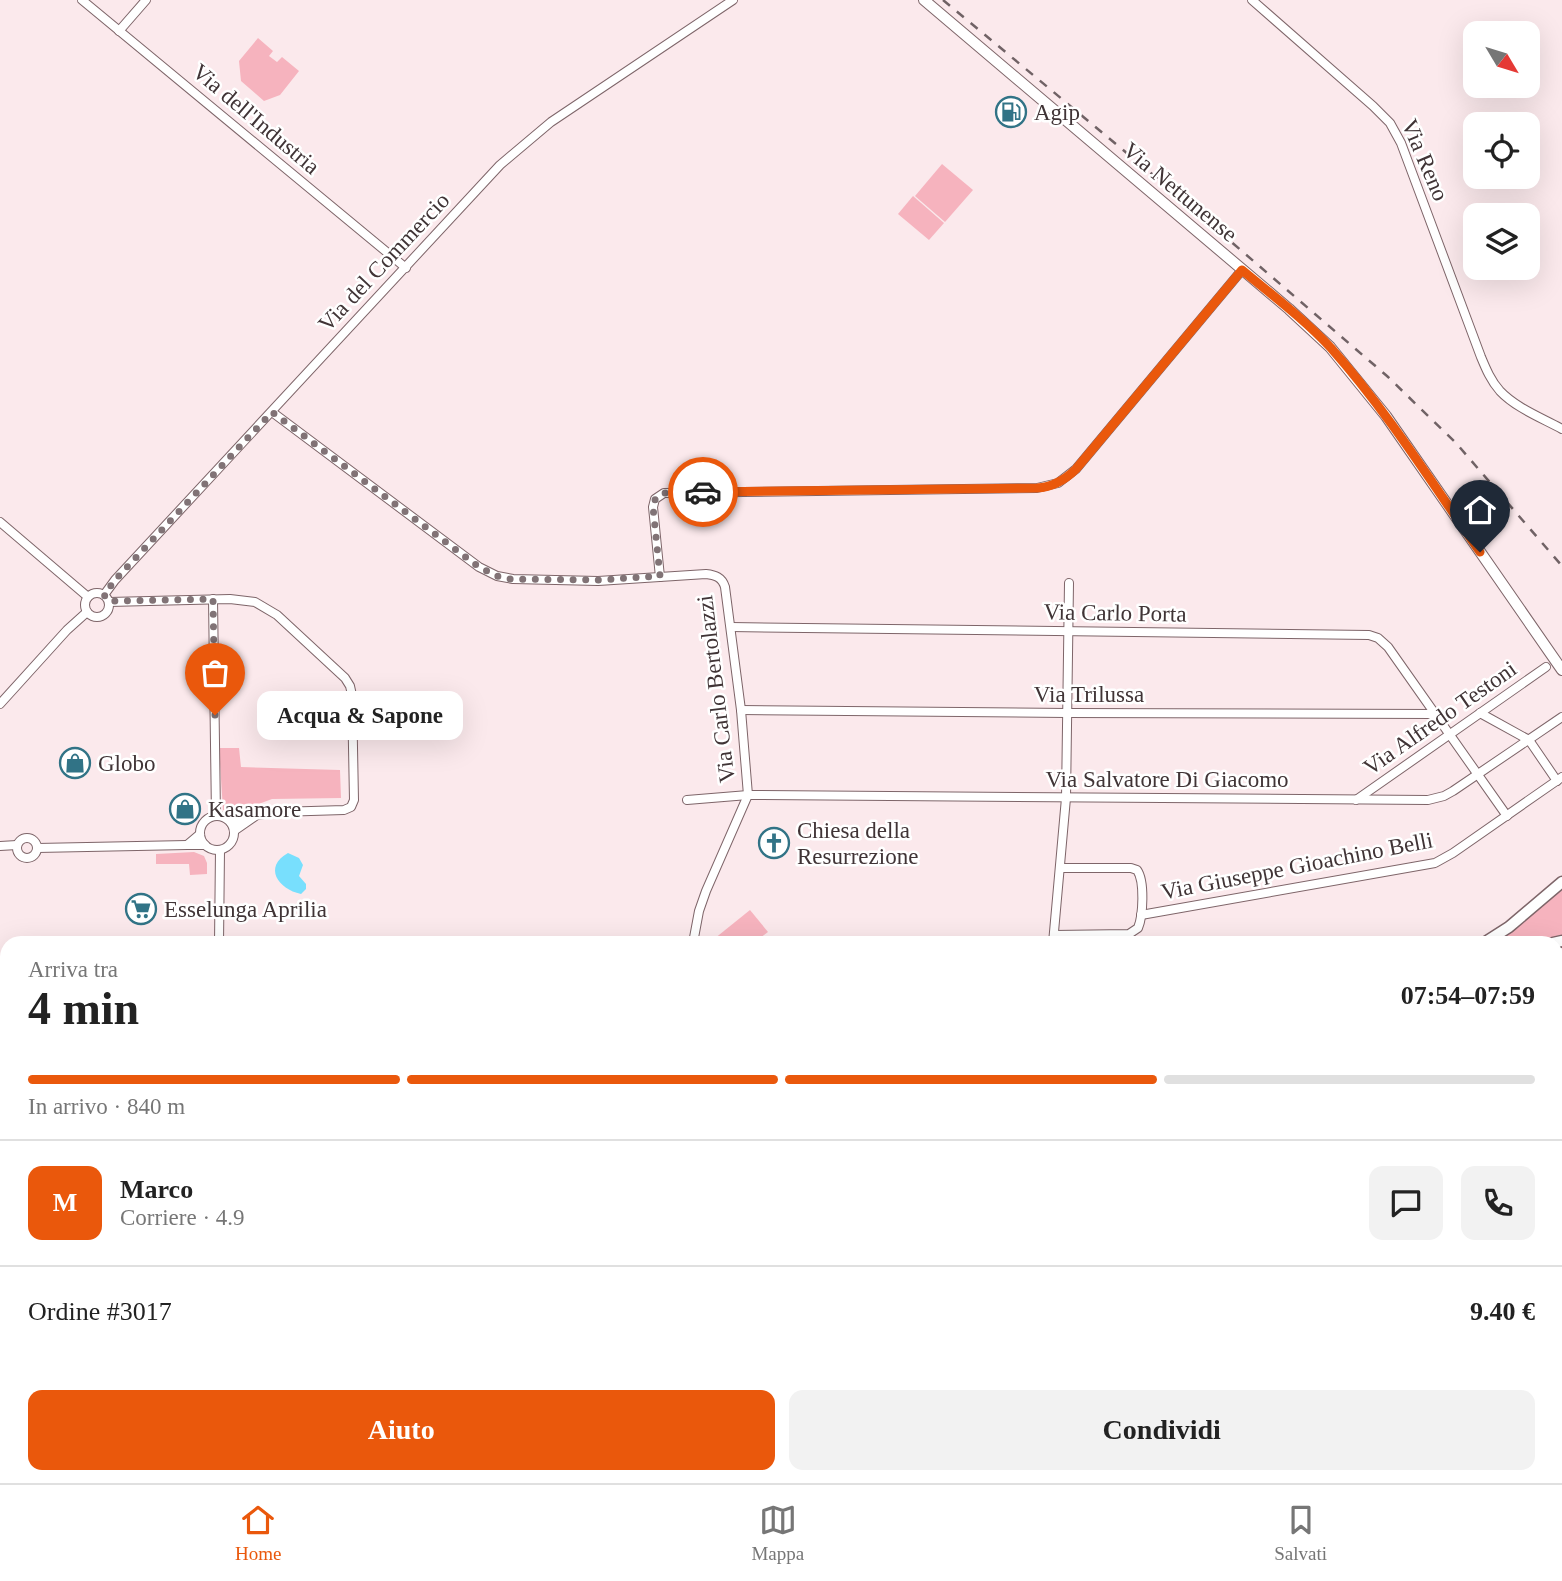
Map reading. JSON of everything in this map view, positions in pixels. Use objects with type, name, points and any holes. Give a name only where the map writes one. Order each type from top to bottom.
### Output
[{"type":"highway","points":[[1494,936],[1562,882]]},
{"type":"main road","name":"Via Nettunense","points":[[924,0],[1317,334],[1386,416],[1562,670]]},
{"type":"street","name":"Via dell'Industria","points":[[82,0],[406,268]]},
{"type":"street","points":[[119,31],[146,0]]},
{"type":"street","name":"Via del Commercio","points":[[106,598],[124,570],[484,182],[520,147],[551,122],[733,0]]},
{"type":"street","name":"Via Reno","points":[[1252,0],[1390,123],[1401,144],[1480,357],[1491,379],[1512,401],[1562,429]]},
{"type":"street","points":[[660,576],[653,507],[655,499],[664,493],[1037,488],[1058,483],[1076,469],[1242,270]]},
{"type":"street","name":"Via Carlo Bertolazzi","points":[[272,412],[479,567],[497,576],[513,579],[598,580],[706,573],[721,579],[725,587],[731,627],[748,795]]},
{"type":"street","points":[[0,522],[88,597]]},
{"type":"street","points":[[1054,936],[1066,798],[1069,583]]},
{"type":"street","points":[[106,598],[108,610],[102,615],[96,617],[87,612],[85,604],[88,597],[95,593],[106,598],[247,600],[260,604],[272,610],[345,678],[352,693],[354,800],[351,807],[344,810],[257,815],[232,827]]},
{"type":"street","points":[[213,599],[216,816]]},
{"type":"street","points":[[0,704],[67,630],[87,612]]},
{"type":"street","name":"Via Carlo Porta","points":[[731,627],[1369,635],[1386,645],[1507,816]]},
{"type":"street","name":"Via Alfredo Testoni","points":[[1356,800],[1546,667]]},
{"type":"street","name":"Via Trilussa","points":[[741,710],[1436,714]]},
{"type":"street","points":[[1480,713],[1529,740],[1560,779]]},
{"type":"street","name":"Via Salvatore Di Giacomo","points":[[687,800],[748,795],[1434,799],[1450,793],[1562,717]]},
{"type":"street","name":"Via Giuseppe Gioachino Belli","points":[[1141,915],[1427,865],[1446,857],[1560,779]]},
{"type":"street","points":[[694,936],[706,891],[748,795]]},
{"type":"street","points":[[37,848],[205,845],[220,850],[233,841],[232,827],[226,819],[216,816],[206,820],[200,834],[187,845]]},
{"type":"street","points":[[200,834],[205,845]]},
{"type":"street","points":[[26,838],[33,840],[37,848],[32,856],[26,858],[18,852],[17,845],[20,840],[26,838]]},
{"type":"street","points":[[0,846],[17,845]]},
{"type":"street","points":[[219,936],[220,850]]},
{"type":"street","points":[[1060,868],[1130,868],[1138,872],[1141,879],[1140,924],[1136,930],[1127,934],[1098,936]]},
{"type":"shaded area","points":[[258,38],[273,51],[269,56],[277,62],[282,57],[299,71],[280,95],[264,101],[241,81],[239,61]]},
{"type":"shaded area","points":[[942,164],[973,190],[945,222],[915,196]]},
{"type":"shaded area","points":[[913,196],[944,223],[929,240],[898,214]]},
{"type":"shaded area","points":[[219,748],[239,748],[241,767],[340,770],[341,798],[272,799],[229,814],[223,810]]},
{"type":"shaded area","points":[[194,852],[204,856],[207,874],[190,875],[189,864],[156,864],[156,854]]},
{"type":"shaded area","points":[[1562,890],[1562,936],[1506,936]]},
{"type":"shaded area","points":[[750,910],[768,932],[763,936],[718,936]]},
{"type":"water","points":[[288,853],[299,858],[303,865],[299,876],[306,884],[306,889],[301,894],[280,883],[276,877],[276,865]]},
{"type":"railway","points":[[943,0],[1164,184],[1387,376],[1456,443],[1562,566]]},
{"type":"way so far","points":[[215,715],[213,599],[109,601],[104,595],[272,412],[479,567],[509,579],[598,580],[660,576],[654,501],[664,493],[703,492]]},
{"type":"place","name":"Agip","points":[[1011,112]]},
{"type":"place","name":"Acqua & Sapone","points":[[215,715]]},
{"type":"place","name":"Globo","points":[[75,763]]},
{"type":"place","name":"Kasamore","points":[[185,809]]},
{"type":"place","name":"Chiesa della Resurrezione","points":[[774,843]]},
{"type":"place","name":"Esselunga Aprilia","points":[[141,909]]},
{"type":"route","points":[[703,492],[1037,488],[1054,484],[1076,469],[1242,270],[1330,347],[1386,416],[1480,552]]}]
